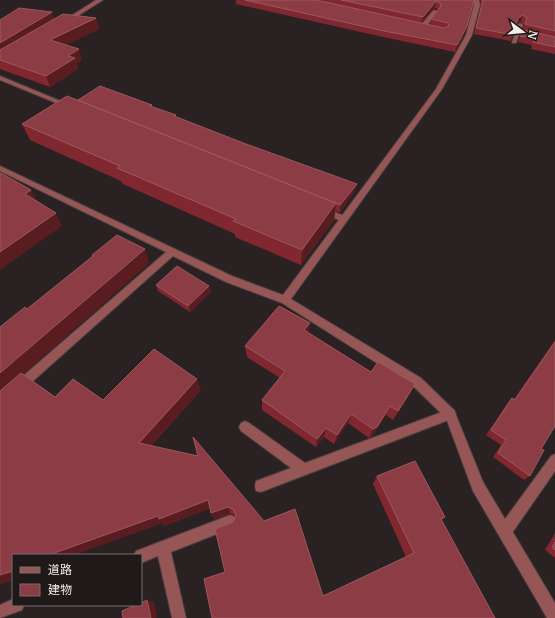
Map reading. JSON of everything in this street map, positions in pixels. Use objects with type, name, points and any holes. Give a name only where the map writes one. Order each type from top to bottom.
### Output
[{"type":"street","points":[[60,25],[100,0]]},
{"type":"street","points":[[285,300],[439,89],[469,35],[477,5],[476,0]]},
{"type":"street","points":[[423,27],[435,11]]},
{"type":"street","points":[[416,25],[430,28]]},
{"type":"street","points":[[514,42],[520,25]]},
{"type":"street","points":[[517,33],[555,41]]},
{"type":"street","points":[[0,78],[73,108]]},
{"type":"street","points":[[0,168],[228,279],[285,300],[417,382],[450,414],[478,486],[555,617]]},
{"type":"street","points":[[5,182],[15,176]]},
{"type":"street","points":[[315,207],[344,219]]},
{"type":"street","points":[[0,403],[172,252]]},
{"type":"street","points":[[261,486],[450,414]]},
{"type":"street","points":[[245,426],[303,470]]},
{"type":"street","points":[[505,531],[555,460]]},
{"type":"street","points":[[142,556],[230,522]]},
{"type":"street","points":[[162,548],[178,618]]},
{"type":"street","points":[[0,612],[15,606]]},
{"type":"building","points":[[245,0],[316,0],[444,28],[449,26],[448,23],[431,19],[441,6],[440,3],[436,1],[423,17],[341,0],[474,0],[467,26],[457,45],[384,31]]},
{"type":"building","points":[[483,0],[555,0],[555,31],[525,24],[527,18],[523,15],[518,18],[513,35],[476,28]]},
{"type":"building","points":[[19,8],[52,12],[0,43],[0,20]]},
{"type":"building","points":[[63,14],[96,18],[50,40],[79,49],[68,56],[75,58],[46,76],[0,60],[0,50]]},
{"type":"building","points":[[523,30],[555,37],[555,47],[533,42],[535,39],[520,36]]},
{"type":"building","points":[[100,86],[152,105],[150,106],[176,115],[174,116],[246,144],[357,184],[340,205],[78,100]]},
{"type":"building","points":[[67,96],[336,203],[302,250],[233,221],[236,219],[117,168],[120,166],[22,124]]},
{"type":"building","points":[[0,173],[31,190],[25,194],[56,213],[0,252]]},
{"type":"building","points":[[117,235],[145,249],[0,373],[0,327],[25,307],[27,309]]},
{"type":"building","points":[[177,266],[209,286],[188,306],[156,285]]},
{"type":"building","points":[[279,306],[310,323],[304,330],[371,372],[378,362],[415,384],[398,411],[390,406],[377,427],[373,429],[351,414],[337,435],[326,428],[317,439],[262,400],[285,371],[245,346]]},
{"type":"building","points":[[555,342],[555,426],[541,449],[544,450],[530,476],[498,453],[506,440],[491,430],[512,398],[515,400]]},
{"type":"building","points":[[154,349],[197,379],[139,443],[198,456],[193,437],[264,521],[295,509],[323,596],[414,553],[377,476],[415,461],[445,517],[441,519],[495,618],[212,618],[204,579],[225,572],[215,529],[233,522],[236,515],[233,509],[228,507],[211,513],[208,500],[159,519],[158,516],[52,554],[12,554],[12,571],[0,575],[0,391],[21,373],[55,397],[73,379],[103,400]]},
{"type":"building","points":[[555,542],[555,550],[552,548]]},
{"type":"building","points":[[147,600],[151,618],[123,618],[122,611],[134,606],[142,606],[142,602]]}]
